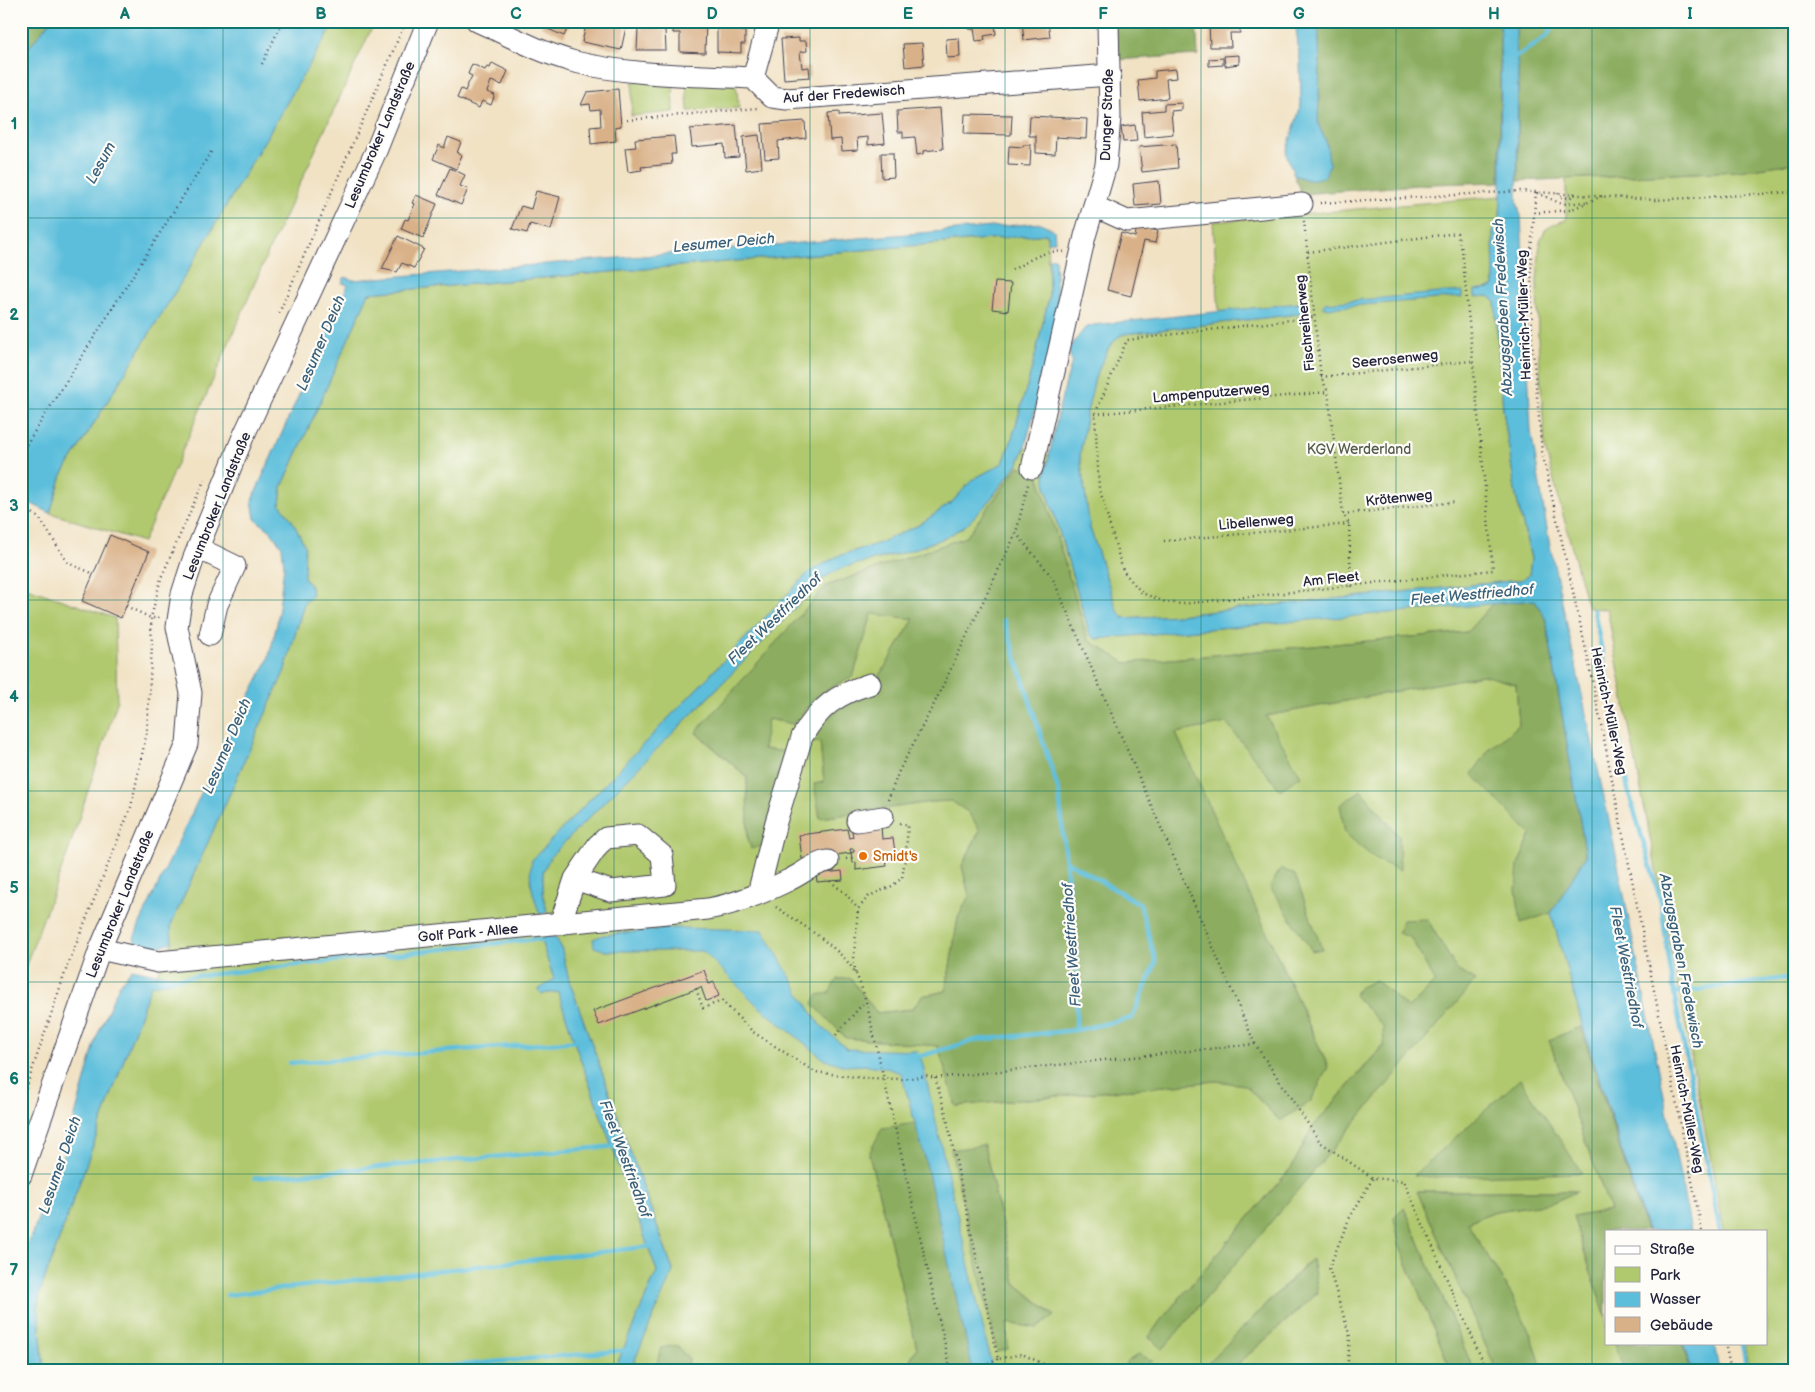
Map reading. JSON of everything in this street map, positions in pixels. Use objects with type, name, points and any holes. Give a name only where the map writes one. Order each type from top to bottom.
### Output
[{"type":"street","name":"Lesumbroker Landstraße","points":[[21,1175],[100,949],[187,744],[192,693],[177,627],[182,594],[198,548],[243,437],[376,151],[428,21]]},
{"type":"street","points":[[476,21],[529,45],[575,62],[630,72],[753,78],[769,21]]},
{"type":"street","name":"Dunger Straße","points":[[1032,468],[1080,256],[1106,165],[1110,117],[1108,21]]},
{"type":"street","name":"Auf der Fredewisch","points":[[753,78],[772,97],[802,98],[1110,74]]},
{"type":"street","points":[[1094,206],[1127,221],[1302,204]]},
{"type":"street","points":[[198,548],[235,566],[217,605],[210,635]]},
{"type":"street","points":[[758,894],[780,807],[802,737],[809,725],[828,703],[853,689],[870,684]]},
{"type":"street","points":[[857,821],[883,817]]},
{"type":"street","name":"Golf Park - Allee","points":[[100,949],[158,962],[708,909],[743,901],[793,878],[821,862],[829,871]]},
{"type":"street","points":[[560,924],[575,879]]},
{"type":"path","points":[[262,64],[283,21]]},
{"type":"path","points":[[628,120],[766,107],[772,97]]},
{"type":"path","points":[[21,453],[213,149]]},
{"type":"path","points":[[1302,204],[1521,191],[1655,200],[1794,192]]},
{"type":"path","points":[[1536,192],[1562,204],[1588,202]]},
{"type":"path","name":"Heinrich-Müller-Weg","points":[[1536,192],[1531,250],[1532,341],[1542,452],[1588,659],[1702,1230]]},
{"type":"path","points":[[1534,213],[1570,210],[1602,196]]},
{"type":"path","name":"Fischreiherweg","points":[[1302,204],[1321,377],[1328,392],[1343,514],[1349,524],[1351,587]]},
{"type":"path","name":"Am Fleet","points":[[1308,252],[1457,233],[1462,250],[1493,570],[1182,604],[1165,602],[1142,593],[1123,571],[1099,487],[1095,414],[1127,340],[1315,317]]},
{"type":"path","points":[[1012,270],[1044,252],[1057,251],[1080,256]]},
{"type":"path","name":"Seerosenweg","points":[[1321,377],[1472,361]]},
{"type":"path","name":"Lampenputzerweg","points":[[1095,414],[1328,392]]},
{"type":"path","points":[[951,1371],[877,1049],[865,1001],[855,973],[854,956],[858,909],[869,896],[898,883],[904,872],[908,825],[883,817],[899,771],[934,704],[1016,533],[1032,468]]},
{"type":"path","name":"Krötenweg","points":[[1343,514],[1457,502]]},
{"type":"path","points":[[21,504],[40,519],[68,563],[94,574]]},
{"type":"path","name":"Libellenweg","points":[[1164,541],[1349,524]]},
{"type":"path","points":[[1016,533],[1052,577],[1255,1044],[1320,1142],[1373,1178],[1404,1181],[1486,1371]]},
{"type":"path","points":[[829,871],[858,909]]},
{"type":"path","points":[[758,894],[828,944],[855,973]]},
{"type":"path","points":[[696,989],[703,1008],[722,1001],[753,1032],[816,1072],[848,1077],[902,1079],[927,1076],[935,1078],[1255,1044]]},
{"type":"path","points":[[836,1035],[865,1001]]},
{"type":"path","points":[[935,1078],[946,1114],[998,1359]]},
{"type":"path","points":[[1347,1371],[1350,1337],[1330,1268],[1349,1219],[1373,1178]]},
{"type":"path","points":[[1725,1344],[1730,1371]]},
{"type":"path","points":[[975,1371],[994,1360],[1022,1354],[1059,1371]]},
{"type":"path","points":[[1551,1366],[1551,1371]]},
{"type":"green space","points":[[21,21],[50,21],[21,58]]},
{"type":"green space","points":[[335,21],[375,21],[266,257],[143,542],[50,513],[62,475],[177,289]]},
{"type":"green space","points":[[1112,21],[1196,21],[1198,55],[1114,60]]},
{"type":"green space","points":[[1318,21],[1500,21],[1500,182],[1432,184],[1301,194],[1294,175],[1308,180],[1327,144],[1318,124],[1320,65]]},
{"type":"green space","points":[[1516,21],[1794,21],[1794,163],[1738,171],[1518,181]]},
{"type":"green space","points":[[673,80],[674,112],[631,116],[633,81]]},
{"type":"green space","points":[[686,81],[736,85],[739,108],[688,111]]},
{"type":"green space","points":[[1794,163],[1794,1371],[1750,1371],[1745,1344],[1768,1344],[1768,1230],[1724,1230],[1607,609],[1588,608],[1545,448],[1538,338],[1537,281],[1540,241],[1545,230],[1554,224],[1566,220],[1566,179],[1738,171]]},
{"type":"green space","name":"KGV Werderland","points":[[1501,196],[1500,218],[1493,231],[1494,286],[1475,290],[1475,297],[1489,296],[1495,301],[1503,409],[1516,496],[1531,559],[1529,575],[1520,580],[1178,615],[1123,618],[1117,610],[1090,528],[1080,456],[1086,416],[1095,378],[1109,347],[1118,337],[1124,334],[1299,314],[1305,310],[1299,303],[1219,312],[1213,222]]},
{"type":"green space","points":[[1047,234],[1049,297],[1033,365],[1011,442],[1003,463],[972,480],[952,502],[919,525],[877,544],[838,556],[809,572],[532,860],[530,881],[540,915],[542,944],[554,979],[539,990],[542,994],[558,991],[576,1047],[657,1271],[614,1371],[44,1371],[38,1304],[40,1292],[151,985],[172,943],[171,925],[285,670],[304,603],[312,596],[311,587],[304,578],[304,546],[293,522],[280,504],[282,487],[369,293]]},
{"type":"green space","points":[[1025,448],[1049,455],[1045,475],[1046,488],[1088,628],[1096,639],[1493,603],[1467,632],[1126,663],[1088,640],[1038,474],[1019,466],[966,537],[826,586],[696,733],[747,777],[748,839],[787,752],[763,749],[768,719],[793,724],[816,697],[835,685],[853,677],[872,613],[914,619],[873,687],[808,743],[820,742],[824,782],[815,784],[820,818],[931,802],[952,801],[968,812],[980,830],[962,866],[969,896],[958,918],[946,991],[922,996],[912,1009],[877,1013],[850,978],[846,1038],[938,1046],[956,1106],[1216,1081],[1245,1085],[1280,1121],[1328,1066],[1175,733],[1226,723],[1300,776],[1266,716],[1483,675],[1516,684],[1519,725],[1489,750],[1531,835],[1518,865],[1586,856],[1551,913],[1583,1027],[1647,1230],[1581,1027],[1549,1040],[1610,1210],[1573,1217],[1605,1315],[1605,1344],[1615,1344],[1624,1371],[1543,1371],[1531,1335],[1512,1296],[1467,1222],[1496,1211],[1551,1203],[1577,1191],[1417,1191],[1497,1371],[1474,1371],[1404,1207],[1399,1244],[1451,1371],[1230,1371],[1318,1293],[1311,1259],[1200,1371],[974,1371],[869,1154],[917,1348],[903,1371],[686,1371],[689,1359],[661,1348],[655,1371],[630,1371],[673,1270],[569,980],[561,947],[547,912],[543,892],[543,871],[551,856],[755,650],[818,583],[830,574],[845,567],[902,553],[945,538],[966,525],[986,505],[1019,463]],"holes":[[[1427,919],[1457,970],[1474,981],[1163,1349],[1149,1337],[1160,1321],[1292,1167],[1312,1128],[1384,1044],[1384,1026],[1354,995],[1360,988],[1376,980],[1408,1009],[1435,981],[1411,938]],[[984,1145],[1015,1283],[1054,1315],[1037,1328],[1007,1323]]]},
{"type":"green space","points":[[1019,466],[1038,474],[1088,640],[1126,663],[1467,632],[1494,602],[1535,599],[1546,620],[1586,856],[1551,913],[1521,923],[1516,890],[1518,865],[1531,835],[1472,774],[1489,750],[1519,725],[1516,684],[1483,675],[1266,716],[1301,776],[1280,790],[1226,723],[1176,733],[1328,1067],[1311,1101],[1280,1121],[1245,1085],[1216,1081],[956,1106],[938,1046],[846,1038],[813,1004],[817,995],[829,993],[837,979],[850,978],[877,1013],[912,1009],[922,996],[946,991],[958,918],[969,896],[962,866],[980,830],[968,812],[951,801],[931,802],[820,818],[814,784],[824,782],[820,742],[808,743],[819,722],[873,687],[914,619],[872,614],[853,677],[835,685],[816,697],[793,724],[768,719],[763,749],[787,752],[762,846],[751,849],[748,839],[747,777],[696,732],[826,586],[966,537]]},
{"type":"green space","points":[[21,586],[115,618],[117,702],[68,852],[21,978]]},
{"type":"green space","points":[[1535,599],[1546,620],[1586,856],[1494,603]]},
{"type":"green space","points":[[1361,790],[1399,836],[1400,870],[1376,860],[1345,833],[1340,805]]},
{"type":"green space","points":[[1281,868],[1295,875],[1322,949],[1312,951],[1270,887]]},
{"type":"green space","points":[[1427,919],[1457,970],[1475,981],[1163,1349],[1149,1337],[1160,1321],[1292,1167],[1312,1128],[1384,1045],[1383,1026],[1354,995],[1360,987],[1376,980],[1408,1008],[1435,981],[1411,938],[1398,933],[1403,920]]},
{"type":"green space","points":[[1581,1027],[1646,1230],[1605,1230],[1605,1315],[1573,1217],[1610,1210],[1549,1040]]},
{"type":"green space","points":[[1520,1079],[1582,1173],[1431,1177],[1414,1175]]},
{"type":"green space","points":[[923,1122],[974,1371],[949,1371],[948,1366],[941,1371],[903,1371],[917,1348],[869,1154],[882,1128]]},
{"type":"green space","points":[[984,1145],[1015,1283],[1054,1316],[1037,1328],[1007,1323],[1008,1349],[997,1352],[951,1150]]},
{"type":"green space","points":[[1417,1191],[1578,1191],[1551,1203],[1496,1211],[1467,1222],[1512,1296],[1531,1335],[1543,1371],[1497,1371]]},
{"type":"green space","points":[[1404,1207],[1474,1371],[1451,1371],[1399,1244],[1394,1217]]},
{"type":"green space","points":[[1312,1259],[1318,1292],[1230,1371],[1200,1371]]},
{"type":"green space","points":[[1615,1344],[1682,1344],[1691,1371],[1624,1371]]},
{"type":"green space","points":[[676,1345],[689,1359],[686,1371],[655,1371],[661,1348]]},
{"type":"green space","points":[[1139,1354],[1153,1361],[1141,1371],[1121,1371],[1128,1361]]},
{"type":"water","name":"Lesum","points":[[50,21],[335,21],[177,289],[62,475],[50,513],[30,503],[21,516],[21,58]]},
{"type":"water","points":[[1295,21],[1318,21],[1320,65],[1318,124],[1327,144],[1329,164],[1325,177],[1308,180],[1294,175],[1286,153],[1301,105],[1300,60]]},
{"type":"water","points":[[1500,21],[1516,21],[1518,70],[1517,202],[1521,216],[1531,431],[1549,541],[1612,835],[1691,1230],[1647,1230],[1583,1027],[1551,913],[1586,856],[1546,620],[1535,600],[1096,639],[1090,635],[1046,487],[1045,475],[1060,404],[1072,361],[1069,352],[1070,347],[1085,328],[1094,325],[1299,303],[1305,305],[1305,310],[1299,314],[1124,334],[1118,337],[1109,347],[1095,378],[1086,416],[1080,456],[1090,528],[1117,610],[1123,618],[1178,615],[1520,580],[1529,575],[1531,558],[1516,496],[1503,409],[1495,301],[1489,296],[1475,297],[1475,290],[1494,286],[1493,231],[1500,218]]},
{"type":"water","name":"Lesumer Deich","points":[[1041,223],[1054,230],[1055,241],[1048,243],[1047,234],[369,293],[282,487],[280,504],[293,522],[305,546],[304,578],[311,587],[312,596],[304,603],[285,670],[171,925],[172,942],[147,951],[138,949],[134,938],[141,921],[222,749],[268,660],[277,624],[284,566],[282,547],[271,531],[255,519],[252,500],[348,285],[342,283],[345,277],[353,280]]},
{"type":"water","points":[[1053,257],[1055,259],[1058,310],[1044,375],[1025,447],[1019,462],[986,505],[966,525],[945,538],[902,553],[845,567],[830,574],[818,583],[755,650],[551,856],[543,871],[543,892],[547,912],[540,915],[531,881],[532,860],[809,572],[838,556],[877,544],[919,525],[952,502],[972,480],[1003,463],[1011,442],[1033,365],[1049,297],[1049,259]]},
{"type":"water","points":[[1462,291],[1462,297],[1325,308],[1323,306],[1325,303]]},
{"type":"water","points":[[677,928],[763,930],[820,1025],[847,1049],[916,1051],[922,1061],[993,1371],[973,1371],[924,1155],[901,1073],[867,1065],[845,1066],[824,1059],[757,1005],[703,951],[606,951],[594,947],[593,939],[603,935]]},
{"type":"water","points":[[547,935],[556,938],[561,947],[569,980],[673,1271],[630,1371],[614,1371],[657,1271],[558,992],[542,994],[538,990],[554,979],[542,944],[542,936]]},
{"type":"water","name":"Lesumer Deich","points":[[132,969],[175,975],[174,982],[151,985],[40,1292],[38,1304],[44,1371],[21,1371],[21,1261],[65,1152],[97,1036],[119,985]]},
{"type":"water","points":[[1683,1344],[1714,1344],[1719,1371],[1692,1371]]},
{"type":"building","points":[[543,21],[571,21],[564,36],[541,26]]},
{"type":"building","points":[[587,21],[602,21],[626,27],[621,50],[582,42]]},
{"type":"building","points":[[642,21],[706,21],[705,53],[680,52],[680,33],[673,33],[673,28],[661,27],[661,30],[665,30],[666,50],[637,50],[638,29],[642,30]]},
{"type":"building","points":[[717,21],[742,21],[741,31],[745,31],[745,44],[741,44],[741,53],[717,52]]},
{"type":"building","points":[[968,21],[995,21],[996,34],[984,36],[985,40],[976,41],[974,29],[969,29]]},
{"type":"building","points":[[1022,21],[1048,21],[1050,37],[1024,40]]},
{"type":"building","points":[[1209,21],[1240,21],[1240,33],[1230,33],[1231,47],[1210,47]]},
{"type":"building","points":[[799,38],[799,41],[806,41],[807,51],[800,52],[802,68],[809,67],[810,77],[784,79],[781,39]]},
{"type":"building","points":[[959,38],[960,57],[947,58],[946,39]]},
{"type":"building","points":[[922,43],[924,65],[905,67],[903,44]]},
{"type":"building","points":[[1239,55],[1239,64],[1225,66],[1224,56]]},
{"type":"building","points":[[1223,58],[1223,65],[1209,66],[1209,59]]},
{"type":"building","points":[[492,63],[508,71],[502,85],[491,81],[487,92],[495,95],[491,105],[482,101],[479,108],[457,98],[461,89],[465,91],[472,76],[468,74],[472,64],[485,70],[487,67],[490,68]]},
{"type":"building","points":[[1176,69],[1177,78],[1166,79],[1168,98],[1140,101],[1138,80],[1155,78],[1155,71]]},
{"type":"building","points":[[618,89],[621,126],[615,127],[616,141],[591,144],[590,127],[601,126],[600,109],[591,110],[590,104],[581,105],[587,92]]},
{"type":"building","points":[[1182,103],[1182,110],[1171,111],[1173,134],[1144,137],[1142,112],[1164,110],[1164,104]]},
{"type":"building","points":[[940,108],[943,149],[923,151],[923,154],[917,155],[915,137],[903,138],[903,132],[898,132],[897,111]]},
{"type":"building","points":[[839,112],[839,116],[882,113],[885,143],[868,145],[868,137],[857,138],[858,150],[842,151],[841,139],[830,140],[828,113]]},
{"type":"building","points":[[965,114],[1012,115],[1011,135],[964,134]]},
{"type":"building","points":[[1030,116],[1087,119],[1086,139],[1056,137],[1055,154],[1036,153],[1036,136],[1029,136]]},
{"type":"building","points":[[805,121],[806,138],[778,141],[779,158],[765,159],[762,124]]},
{"type":"building","points":[[736,125],[739,157],[725,158],[724,144],[692,147],[690,129]]},
{"type":"building","points":[[1135,125],[1137,141],[1123,142],[1121,127]]},
{"type":"building","points":[[759,135],[762,168],[746,170],[743,137]]},
{"type":"building","points":[[674,136],[676,154],[671,154],[672,164],[641,167],[642,170],[628,172],[625,148],[636,147],[635,139]]},
{"type":"building","points":[[448,137],[461,142],[457,153],[462,155],[456,169],[433,159],[439,145],[444,148]]},
{"type":"building","points":[[1176,144],[1178,168],[1142,172],[1139,147]]},
{"type":"building","points":[[1023,145],[1031,145],[1030,166],[1008,165],[1009,146],[1023,147]]},
{"type":"building","points":[[881,153],[893,153],[894,177],[882,178]]},
{"type":"building","points":[[450,168],[465,175],[460,186],[468,189],[461,205],[438,195]]},
{"type":"building","points":[[1159,181],[1161,204],[1135,206],[1133,184]]},
{"type":"building","points":[[536,191],[560,197],[551,230],[530,224],[527,233],[512,229],[521,206],[531,209]]},
{"type":"building","points":[[416,195],[437,204],[423,238],[401,229],[405,219],[408,220],[415,204],[412,203]]},
{"type":"building","points":[[1137,226],[1158,231],[1155,243],[1144,241],[1131,296],[1107,290],[1121,233],[1135,237]]},
{"type":"building","points":[[398,236],[424,249],[414,268],[402,263],[397,272],[382,269]]},
{"type":"building","points":[[995,282],[1011,283],[1008,311],[992,309]]},
{"type":"building","points":[[110,535],[149,552],[121,618],[82,601]]},
{"type":"building","points":[[881,827],[882,839],[893,838],[895,852],[885,853],[887,866],[856,870],[856,862],[853,863],[851,853],[802,859],[799,835],[847,829],[849,838],[853,837],[852,831]]},
{"type":"building","points":[[842,871],[843,880],[817,882],[816,874]]},
{"type":"building","points":[[704,970],[709,984],[714,982],[719,996],[706,1001],[701,987],[599,1025],[593,1011]]},
{"type":"waterway","points":[[1513,59],[1546,37],[1556,21]]},
{"type":"waterway","name":"Abzugsgraben Fredewisch","points":[[1594,610],[1628,790],[1660,898],[1674,993],[1720,1230]]},
{"type":"waterway","name":"Fleet Westfriedhof","points":[[914,1058],[976,1040],[1076,1030],[1077,975],[1059,792],[1004,620]]},
{"type":"waterway","name":"Fleet Westfriedhof","points":[[1066,861],[1140,904],[1156,962],[1132,1018],[1076,1030]]},
{"type":"waterway","points":[[170,979],[536,939],[547,943]]},
{"type":"waterway","points":[[1674,993],[1794,977]]},
{"type":"waterway","points":[[290,1063],[578,1041]]},
{"type":"waterway","points":[[255,1178],[617,1146]]},
{"type":"waterway","points":[[227,1295],[653,1246]]},
{"type":"waterway","name":"Abzugsgraben Fredewisch","points":[[1742,1344],[1747,1371]]},
{"type":"waterway","points":[[392,1371],[628,1350]]},
{"type":"place","name":"Smidt's","points":[[863,856]]}]
